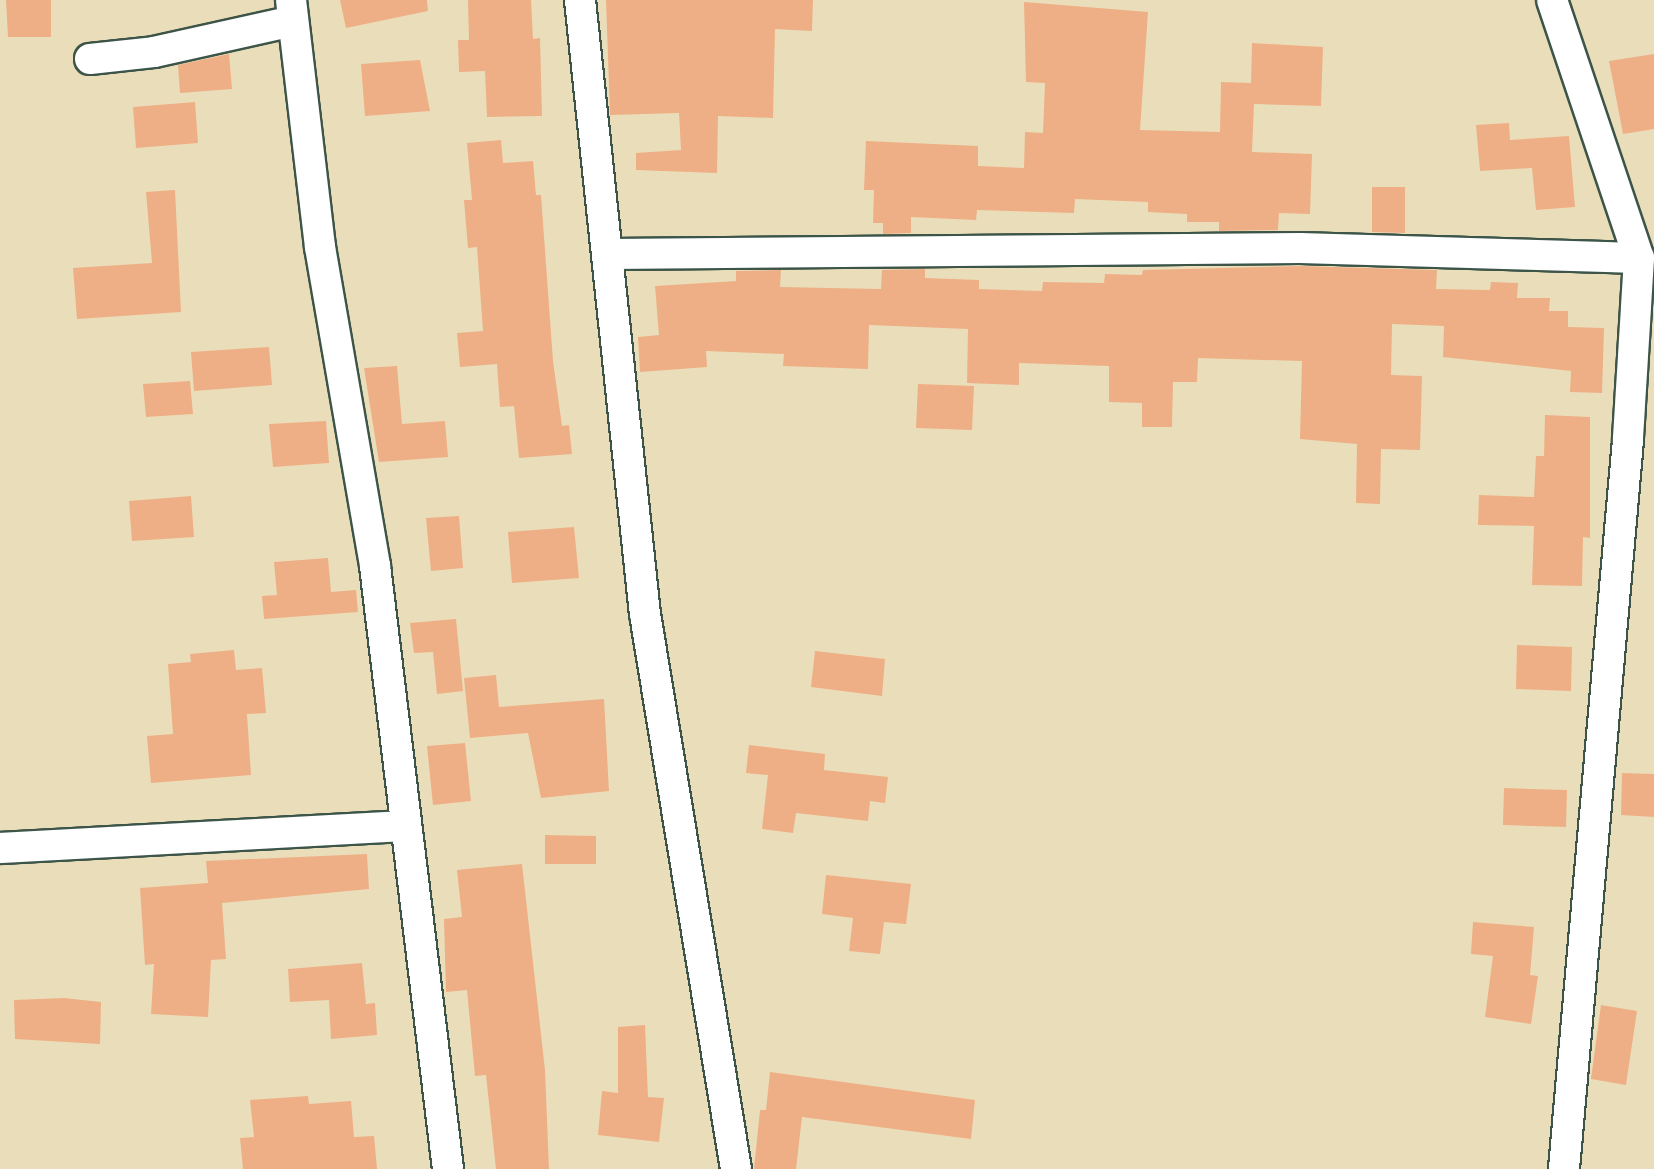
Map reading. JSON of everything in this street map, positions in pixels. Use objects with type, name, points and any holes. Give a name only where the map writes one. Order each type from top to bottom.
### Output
[{"type":"street","points":[[580,0],[645,614],[736,1169]]},
{"type":"street","points":[[1552,0],[1639,258],[1628,440],[1564,1169]]},
{"type":"street","points":[[90,59],[154,52],[292,11],[320,247],[375,566],[403,826],[448,1169]]},
{"type":"street","points":[[608,254],[1300,248],[1639,258]]},
{"type":"street","points":[[0,848],[403,826]]},
{"type":"building","points":[[6,0],[51,0],[51,37],[8,37]]},
{"type":"building","points":[[340,0],[427,0],[428,11],[346,28]]},
{"type":"building","points":[[468,0],[531,0],[533,39],[540,38],[542,116],[487,117],[485,71],[459,72],[458,40],[469,40]]},
{"type":"building","points":[[606,0],[813,0],[812,31],[775,29],[773,118],[718,116],[717,173],[636,170],[636,153],[681,150],[679,113],[610,115]]},
{"type":"building","points":[[1024,2],[1148,12],[1140,130],[1220,132],[1221,82],[1251,83],[1252,43],[1323,47],[1321,106],[1254,104],[1252,152],[1312,154],[1310,214],[1279,213],[1278,230],[1219,231],[1219,222],[1187,222],[1187,214],[1148,212],[1148,202],[1075,199],[1074,213],[977,210],[976,220],[911,217],[911,233],[883,234],[883,223],[873,223],[874,190],[864,190],[866,141],[978,146],[978,166],[1024,168],[1025,132],[1043,133],[1045,83],[1026,82]]},
{"type":"building","points":[[229,54],[232,89],[180,93],[178,65]]},
{"type":"building","points":[[1654,54],[1654,129],[1623,134],[1609,61]]},
{"type":"building","points":[[420,60],[430,111],[365,116],[361,64]]},
{"type":"building","points":[[195,102],[198,143],[136,148],[133,107]]},
{"type":"building","points":[[1509,123],[1510,140],[1569,136],[1575,207],[1536,210],[1532,168],[1480,171],[1476,125]]},
{"type":"building","points":[[501,140],[503,163],[533,161],[536,195],[541,195],[553,361],[562,426],[569,425],[572,454],[519,458],[514,406],[500,407],[497,364],[460,367],[457,333],[483,331],[477,247],[468,248],[464,200],[472,200],[467,143]]},
{"type":"building","points":[[1372,187],[1405,187],[1405,233],[1372,232]]},
{"type":"building","points":[[175,190],[181,312],[77,319],[73,268],[152,263],[146,192]]},
{"type":"building","points":[[1300,266],[1437,270],[1436,289],[1490,290],[1491,282],[1518,283],[1517,298],[1550,298],[1549,311],[1568,311],[1568,327],[1604,328],[1602,393],[1570,392],[1571,371],[1443,357],[1444,326],[1392,324],[1391,375],[1422,376],[1420,450],[1381,449],[1380,504],[1356,503],[1357,444],[1300,439],[1302,361],[1198,358],[1197,382],[1173,382],[1172,427],[1142,427],[1142,403],[1109,402],[1109,366],[1019,363],[1019,385],[967,383],[968,329],[869,325],[868,369],[783,366],[784,354],[706,351],[707,367],[640,372],[638,337],[659,335],[655,286],[736,281],[736,271],[781,270],[780,287],[881,289],[882,270],[925,269],[925,278],[979,280],[979,289],[1042,291],[1043,282],[1104,283],[1105,274],[1142,275],[1143,270]]},
{"type":"building","points":[[269,347],[272,385],[194,391],[191,352]]},
{"type":"building","points":[[397,366],[402,424],[445,421],[448,457],[379,462],[364,368]]},
{"type":"building","points":[[190,381],[193,414],[146,417],[143,384]]},
{"type":"building","points":[[918,384],[974,386],[972,430],[916,428]]},
{"type":"building","points":[[1545,415],[1590,417],[1590,538],[1583,537],[1582,586],[1532,585],[1534,526],[1478,525],[1479,495],[1534,497],[1536,456],[1544,456]]},
{"type":"building","points":[[326,421],[329,463],[273,467],[269,424]]},
{"type":"building","points":[[191,496],[194,537],[132,541],[129,501]]},
{"type":"building","points":[[459,516],[463,568],[431,571],[426,518]]},
{"type":"building","points":[[574,527],[579,578],[512,583],[508,532]]},
{"type":"building","points":[[328,558],[331,592],[356,590],[358,612],[264,619],[262,596],[277,595],[274,562]]},
{"type":"building","points":[[456,619],[463,691],[437,694],[433,652],[414,653],[410,623]]},
{"type":"building","points":[[1517,645],[1572,647],[1571,691],[1516,689]]},
{"type":"building","points":[[234,650],[236,670],[262,668],[266,713],[247,714],[251,775],[151,783],[147,736],[173,734],[168,664],[191,662],[190,654]]},
{"type":"building","points":[[815,651],[885,659],[882,696],[811,687]]},
{"type":"building","points":[[496,675],[499,707],[604,699],[609,791],[541,798],[528,733],[470,738],[464,678]]},
{"type":"building","points":[[465,743],[471,801],[433,805],[427,746]]},
{"type":"building","points":[[749,745],[825,754],[824,770],[888,777],[885,803],[870,801],[868,821],[796,813],[793,833],[762,829],[768,775],[746,773]]},
{"type":"building","points":[[1622,773],[1654,774],[1654,817],[1621,815]]},
{"type":"building","points":[[1504,788],[1567,790],[1566,827],[1503,825]]},
{"type":"building","points":[[545,835],[596,836],[596,864],[545,864]]},
{"type":"building","points":[[367,854],[369,889],[222,903],[226,959],[211,960],[208,1017],[151,1014],[154,964],[145,965],[140,888],[208,883],[206,861]]},
{"type":"building","points":[[522,864],[545,1070],[549,1169],[496,1169],[486,1075],[475,1076],[467,990],[446,992],[444,919],[462,917],[457,870]]},
{"type":"building","points":[[826,875],[911,884],[906,924],[884,922],[880,954],[849,951],[853,918],[822,914]]},
{"type":"building","points":[[1473,922],[1534,927],[1530,975],[1538,976],[1531,1024],[1485,1017],[1493,956],[1471,954]]},
{"type":"building","points":[[362,963],[366,1004],[375,1003],[377,1035],[331,1039],[329,1000],[290,1002],[288,969]]},
{"type":"building","points":[[64,998],[101,1002],[100,1044],[15,1039],[14,1000]]},
{"type":"building","points":[[1601,1005],[1637,1011],[1626,1085],[1591,1079]]},
{"type":"building","points":[[645,1025],[648,1097],[664,1098],[659,1142],[598,1135],[602,1091],[618,1093],[618,1027]]},
{"type":"building","points":[[770,1072],[975,1100],[971,1139],[802,1117],[796,1169],[754,1169],[760,1110],[766,1110]]},
{"type":"building","points":[[308,1096],[309,1104],[351,1101],[354,1137],[374,1136],[377,1169],[243,1169],[240,1138],[254,1137],[250,1100]]}]
